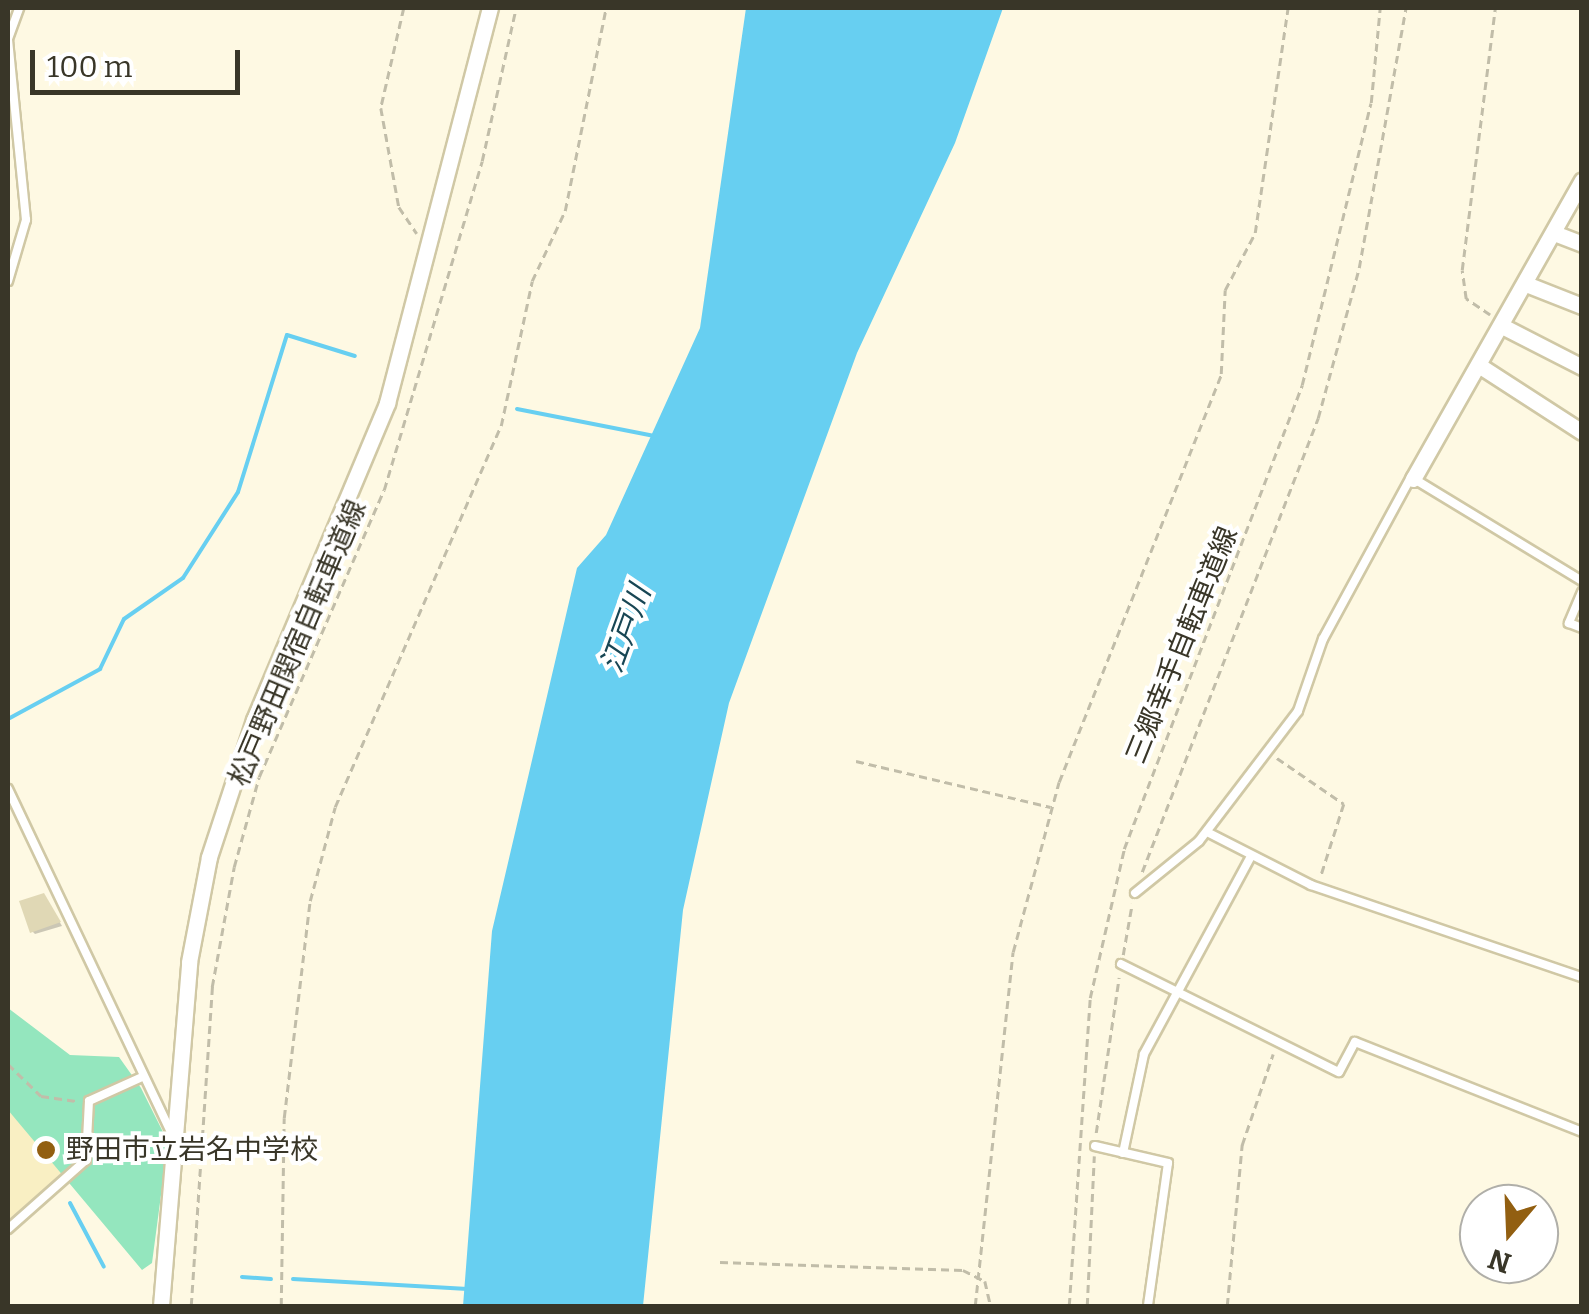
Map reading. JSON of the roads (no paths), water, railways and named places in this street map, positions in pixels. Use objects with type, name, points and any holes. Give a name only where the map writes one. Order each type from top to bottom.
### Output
[{"type":"street","points":[[162,1306],[189,962],[226,798],[368,460],[429,262],[490,8]]},
{"type":"street","points":[[1412,479],[1504,325],[1581,183]]},
{"type":"street","points":[[1554,233],[1582,244]]},
{"type":"street","points":[[1526,284],[1582,306]]},
{"type":"street","points":[[1504,325],[1582,367]]},
{"type":"street","points":[[1480,366],[1582,432]]},
{"type":"lane","points":[[8,281],[26,220],[8,39],[19,8]]},
{"type":"lane","points":[[1135,894],[1207,832],[1270,753],[1412,479],[1582,580]]},
{"type":"lane","points":[[1582,592],[1568,622],[1582,628]]},
{"type":"lane","points":[[8,788],[174,1138]]},
{"type":"lane","points":[[1207,832],[1317,887],[1582,976]]},
{"type":"lane","points":[[1123,1152],[1136,1072],[1177,988],[1251,856]]},
{"type":"lane","points":[[1122,964],[1177,988],[1339,1072],[1356,1042],[1582,1132]]},
{"type":"lane","points":[[8,1229],[86,1160],[91,1132],[89,1101],[142,1077]]},
{"type":"lane","points":[[1095,1146],[1168,1164],[1148,1306]]},
{"type":"water","name":"江戸川","points":[[746,8],[1003,8],[955,143],[857,353],[729,703],[683,910],[643,1306],[463,1306],[492,931],[577,568],[606,535],[700,328]]},
{"type":"waterway","points":[[8,719],[100,669],[124,619],[183,578],[238,492],[287,335],[355,356]]},
{"type":"waterway","points":[[517,409],[654,436]]},
{"type":"waterway","points":[[70,1203],[104,1267]]},
{"type":"waterway","points":[[242,1277],[271,1279]]},
{"type":"waterway","points":[[293,1279],[468,1289]]},
{"type":"place","name":"野田市立岩名中学校","points":[[46,1150]]}]
